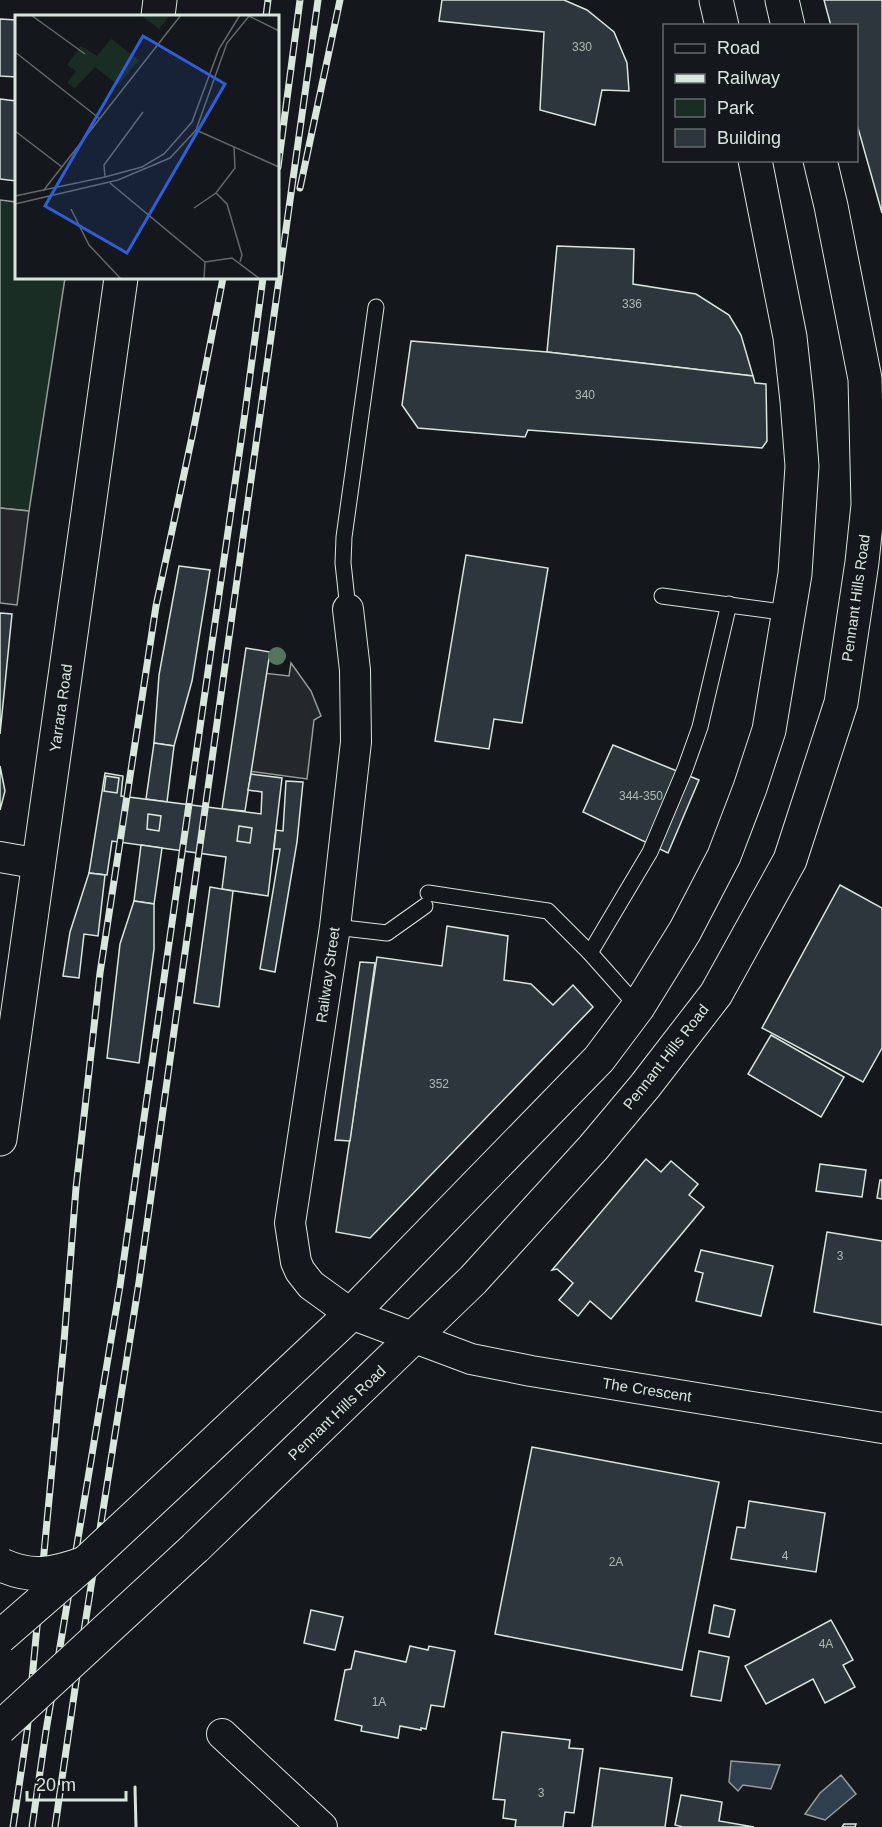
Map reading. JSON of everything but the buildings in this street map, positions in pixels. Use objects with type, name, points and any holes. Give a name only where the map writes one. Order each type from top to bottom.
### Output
[{"type":"main road","points":[[158,15],[160,0]]},
{"type":"main road","points":[[717,0],[723,24]]},
{"type":"main road","points":[[782,0],[788,24]]},
{"type":"main road","points":[[0,1637],[85,1563],[351,1314],[599,1059],[638,1007],[685,931],[728,846],[769,730],[795,574],[802,466],[798,401],[790,337],[754,162]]},
{"type":"main road","name":"Pennant Hills Road","points":[[0,1728],[195,1548],[473,1280],[645,1086],[716,994],[790,860],[841,703],[862,562],[875,504],[865,379],[820,162]]},
{"type":"main road","name":"Yarrara Road","points":[[0,1139],[121,279]]},
{"type":"main road","points":[[1,1565],[16,1572],[38,1575],[62,1571],[85,1563]]},
{"type":"street","name":"Railway Street","points":[[348,609],[355,670],[357,742],[335,927],[291,1223],[293,1253],[300,1270],[311,1285],[351,1314],[415,1338]]},
{"type":"street","points":[[0,857],[40,864]]},
{"type":"street","name":"The Crescent","points":[[415,1338],[471,1359],[531,1371],[882,1428]]},
{"type":"street","points":[[222,1734],[322,1827]]},
{"type":"lane","points":[[348,609],[344,537],[376,307]]},
{"type":"lane","points":[[662,596],[789,613]]},
{"type":"lane","points":[[590,953],[650,852],[685,769],[700,727],[729,604]]},
{"type":"lane","points":[[335,927],[387,933],[426,899],[548,910],[638,1007]]},
{"type":"green space","points":[[0,200],[15,202],[15,279],[65,279],[29,511],[0,508]]},
{"type":"shaded area","points":[[0,508],[29,511],[17,605],[0,603]]},
{"type":"shaded area","points":[[291,663],[311,691],[321,716],[314,720],[307,779],[248,771],[263,673],[289,676]]},
{"type":"water","points":[[731,1761],[780,1765],[771,1789],[743,1785],[738,1791],[729,1782]]},
{"type":"water","points":[[841,1775],[856,1794],[825,1820],[805,1814],[820,1793]]},
{"type":"railway","points":[[266,15],[268,0]]},
{"type":"railway","points":[[279,159],[300,0]]},
{"type":"railway","points":[[55,1827],[139,1282],[318,0]]},
{"type":"railway","points":[[300,188],[340,0]]},
{"type":"railway","points":[[13,1827],[27,1732],[64,1342],[76,1188],[100,973],[156,606],[223,279]]},
{"type":"railway","points":[[32,1827],[120,1286],[263,279]]},
{"type":"wall","points":[[135,1787],[136,1827]]}]
